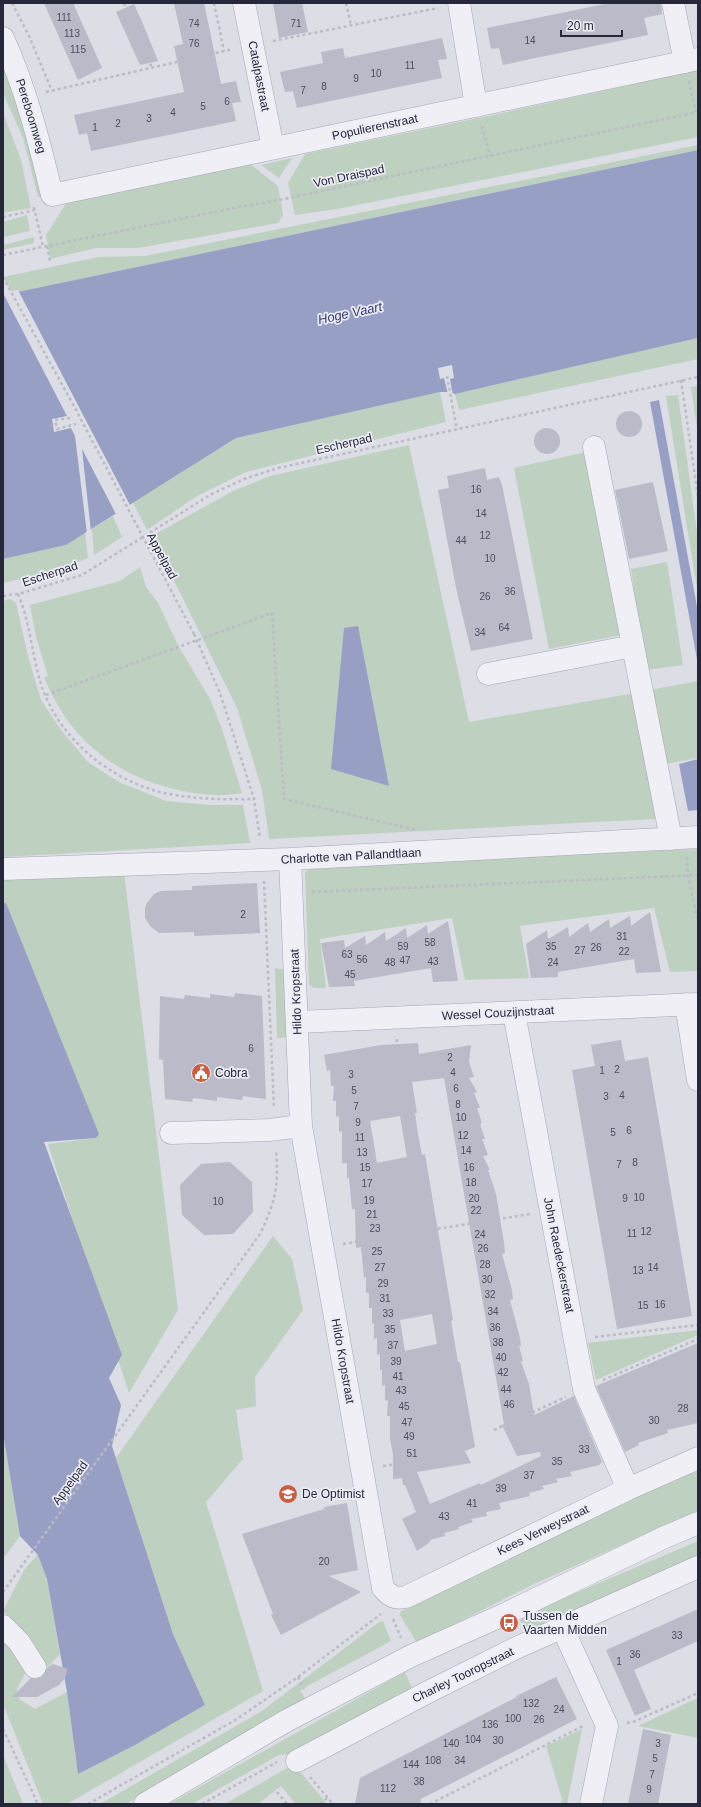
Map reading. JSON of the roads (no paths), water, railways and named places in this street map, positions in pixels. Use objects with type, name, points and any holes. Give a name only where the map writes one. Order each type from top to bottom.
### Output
[{"type":"street","name":"Catalpastraat","points":[[244,3],[273,148]]},
{"type":"street","points":[[459,3],[476,106]]},
{"type":"street","points":[[672,3],[691,60]]},
{"type":"street","name":"Pereboomweg","points":[[3,38],[28,103],[52,195]]},
{"type":"street","name":"Populierenstraat","points":[[52,195],[691,60]]},
{"type":"street","points":[[594,447],[633,646],[685,838]]},
{"type":"street","points":[[488,674],[633,646]]},
{"type":"street","name":"Charlotte van Pallandtlaan","points":[[3,869],[290,859],[685,838]]},
{"type":"street","name":"Hildo Kropstraat","points":[[290,859],[298,1022],[301,1126],[386,1604]]},
{"type":"street","points":[[692,1004],[698,1080]]},
{"type":"street","name":"Wessel Couzijnstraat","points":[[298,1022],[692,1004]]},
{"type":"street","name":"John Raedeckerstraat","points":[[514,1013],[550,1211],[576,1339],[584,1389],[628,1489]]},
{"type":"street","points":[[171,1133],[275,1129],[301,1126]]},
{"type":"street","name":"Kees Verweystraat","points":[[386,1604],[395,1599],[406,1597],[628,1489],[698,1458]]},
{"type":"street","points":[[145,1804],[286,1722],[411,1656],[505,1614],[698,1523]]},
{"type":"street","name":"Charley Tooropstraat","points":[[297,1761],[516,1648],[698,1566]]},
{"type":"street","points":[[3,1626],[19,1642],[35,1667]]},
{"type":"street","points":[[563,1628],[607,1726],[591,1804]]},
{"type":"water","name":"Hoge Vaart","points":[[698,150],[698,338],[455,394],[450,392],[440,392],[236,438],[66,545],[3,559],[3,295]]},
{"type":"water","points":[[659,400],[698,612],[698,665],[650,402]]},
{"type":"water","points":[[358,626],[389,786],[331,769],[344,628]]},
{"type":"water","points":[[698,759],[698,810],[688,811],[679,764]]},
{"type":"water","points":[[3,903],[6,903],[99,1134],[96,1138],[44,1142],[122,1355],[109,1378],[121,1405],[112,1446],[173,1634],[205,1705],[135,1745],[78,1774],[67,1692],[47,1579],[38,1555],[20,1536],[3,1433]]},
{"type":"place","name":"Cobra","points":[[201,1073]]},
{"type":"place","name":"De Optimist","points":[[288,1494]]},
{"type":"place","name":"Tussen de Vaarten Midden","points":[[509,1623]]}]
